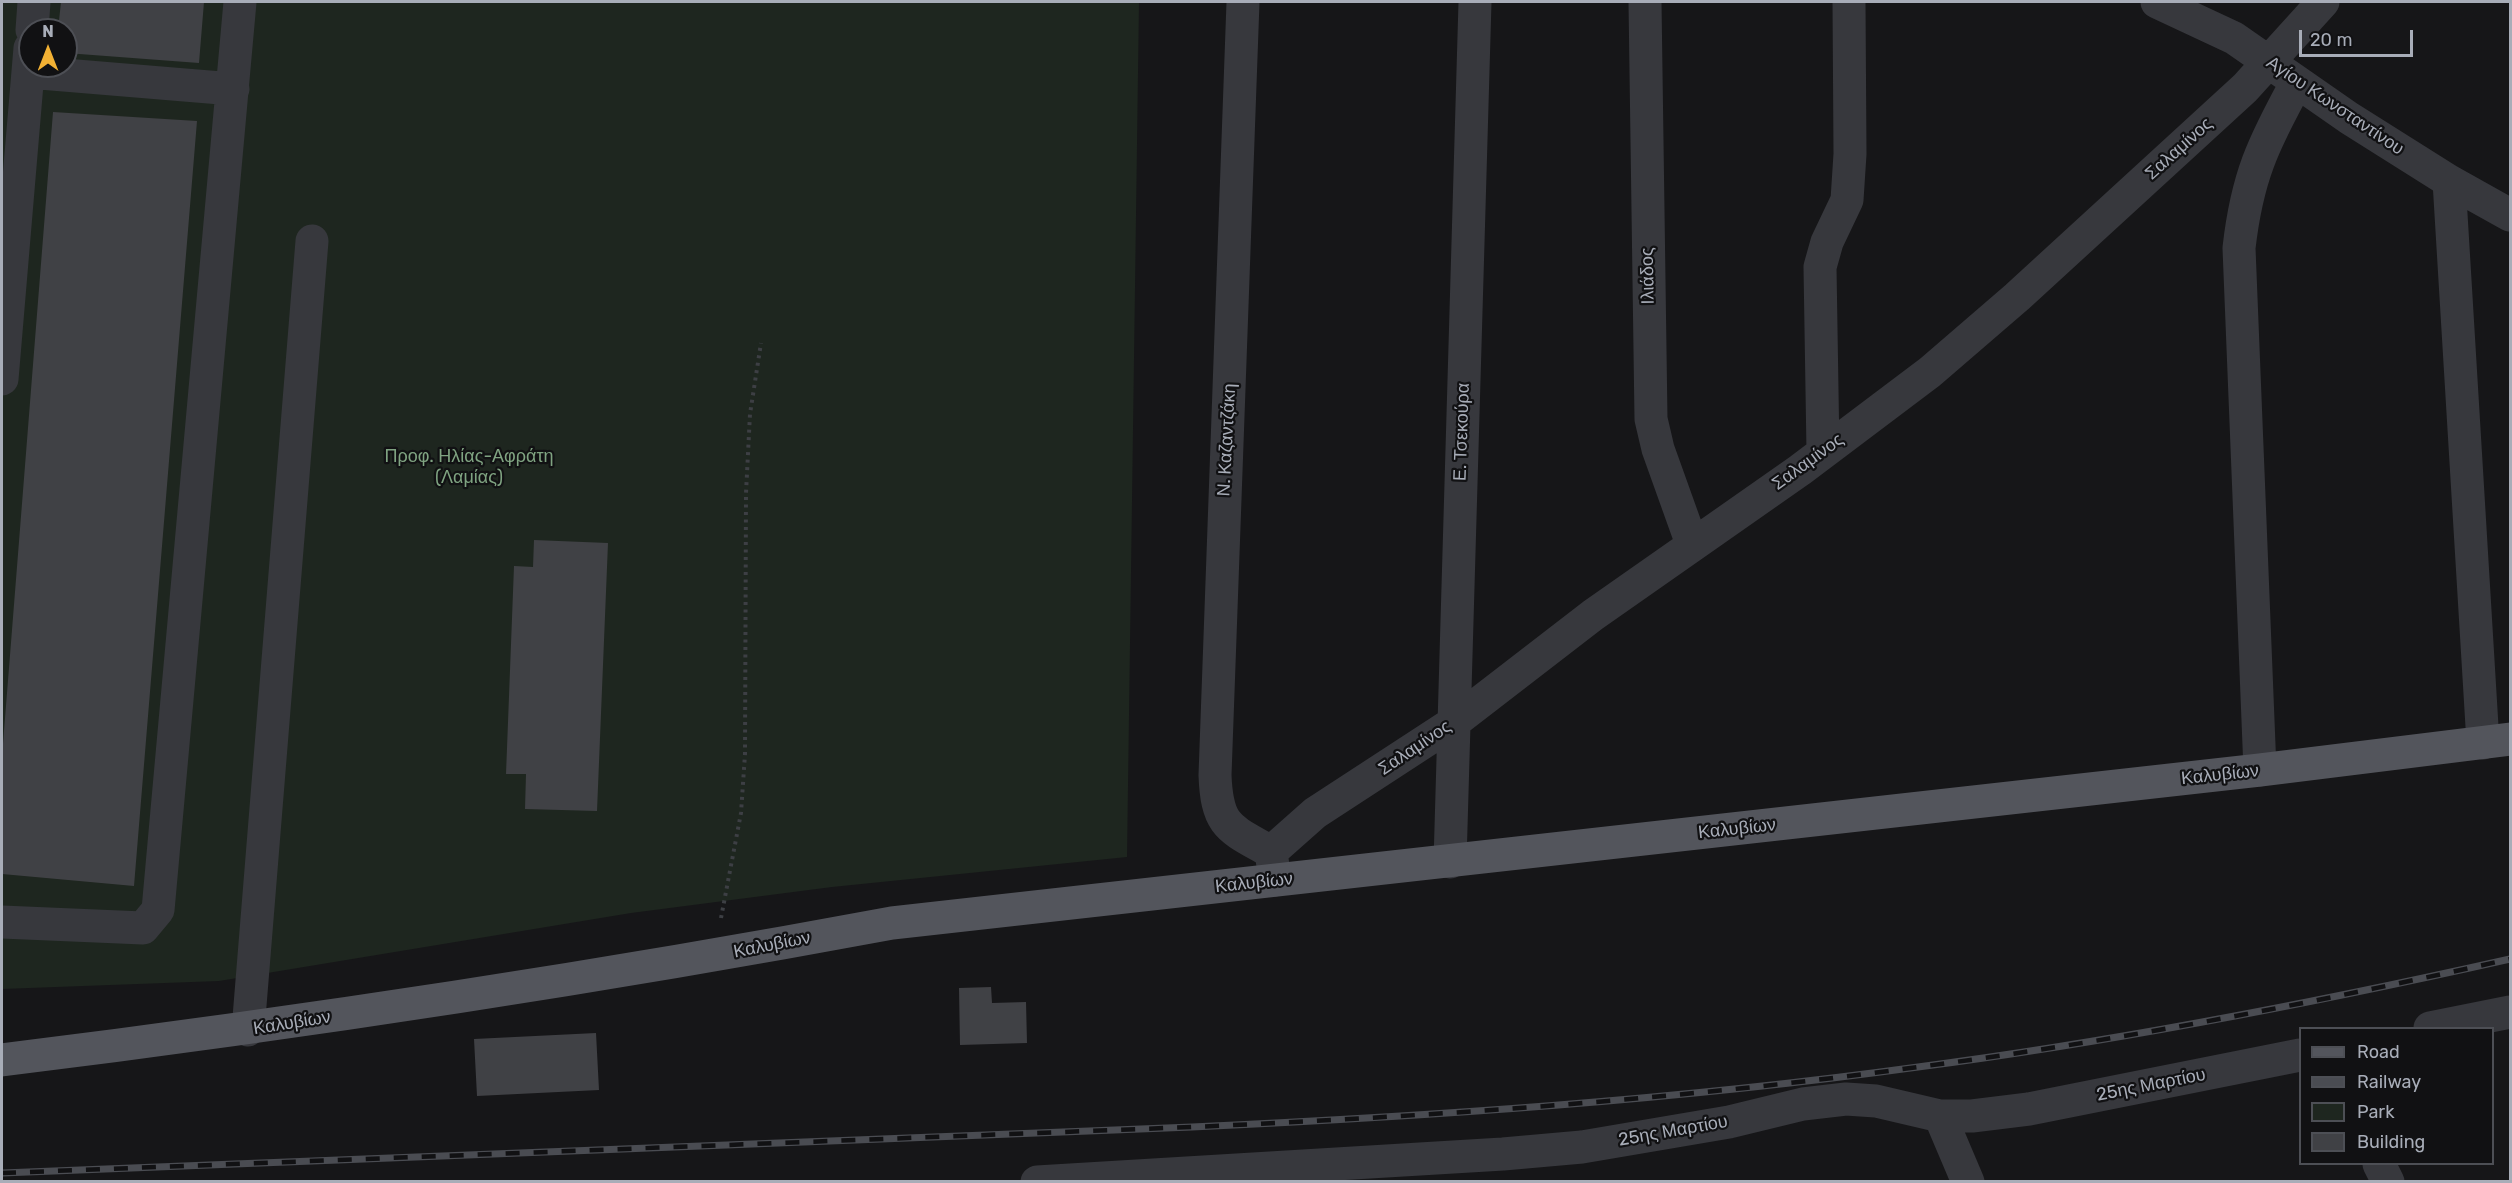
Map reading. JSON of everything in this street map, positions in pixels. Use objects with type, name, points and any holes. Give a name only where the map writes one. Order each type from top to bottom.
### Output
[{"type":"main road","name":"Καλυβίων","points":[[2,1060],[248,1030],[712,957],[892,923],[1273,866],[1450,862],[2260,771],[2497,741]]},
{"type":"street","points":[[33,18],[34,2]]},
{"type":"street","points":[[2,922],[142,928],[158,910],[240,2]]},
{"type":"street","name":"Ν. Καζαντζάκη","points":[[1244,2],[1222,545],[1215,782],[1219,811],[1224,820],[1273,866]]},
{"type":"street","name":"Ε. Τσεκούρα","points":[[1450,862],[1475,2]]},
{"type":"street","name":"Ιλιάδος","points":[[1645,2],[1651,419],[1658,449],[1692,544]]},
{"type":"street","points":[[1823,452],[1821,267],[1827,242],[1847,200],[1850,154],[1849,2]]},
{"type":"street","name":"Αγίου Κωνσταντίνου","points":[[2157,2],[2234,38],[2449,181],[2511,215]]},
{"type":"street","name":"Σαλαμίνος","points":[[1273,866],[1315,813],[1453,723],[1593,615],[1823,452],[1930,372],[2017,297],[2245,88],[2323,2]]},
{"type":"street","points":[[78,67],[232,89]]},
{"type":"street","points":[[2,379],[27,78]]},
{"type":"street","points":[[2260,771],[2239,248],[2254,169],[2261,148],[2297,82]]},
{"type":"street","points":[[2449,181],[2497,741]]},
{"type":"street","points":[[248,1030],[312,242]]},
{"type":"street","points":[[2440,1027],[2511,1012]]},
{"type":"street","name":"25ης Μαρτίου","points":[[1037,1182],[1503,1154],[1582,1147],[1729,1122],[1803,1104],[1846,1100],[1876,1101],[1940,1116],[1972,1116],[2029,1109],[2299,1055]]},
{"type":"street","points":[[1940,1116],[1968,1182]]},
{"type":"street","points":[[2380,1165],[2388,1182]]},
{"type":"path","points":[[712,957],[741,813],[745,754],[746,493],[750,414],[760,343]]},
{"type":"green space","name":"Προφ. Ηλίας-Αφράτη (Λαμίας)","points":[[2,2],[1139,2],[1127,857],[832,887],[631,913],[219,981],[2,989]]},
{"type":"building","points":[[61,2],[204,2],[199,63],[78,54],[78,18],[59,18]]},
{"type":"building","points":[[53,112],[197,121],[134,886],[2,874],[2,756]]},
{"type":"building","points":[[534,540],[608,543],[597,811],[525,809],[526,774],[506,774],[514,566],[533,567]]},
{"type":"building","points":[[991,987],[992,1003],[1026,1002],[1027,1043],[960,1045],[959,988]]},
{"type":"building","points":[[596,1033],[599,1090],[477,1096],[474,1039]]},
{"type":"railway","points":[[2,1173],[1192,1127],[1374,1118],[1646,1098],[1828,1079],[1993,1057],[2289,1006],[2510,959]]}]
